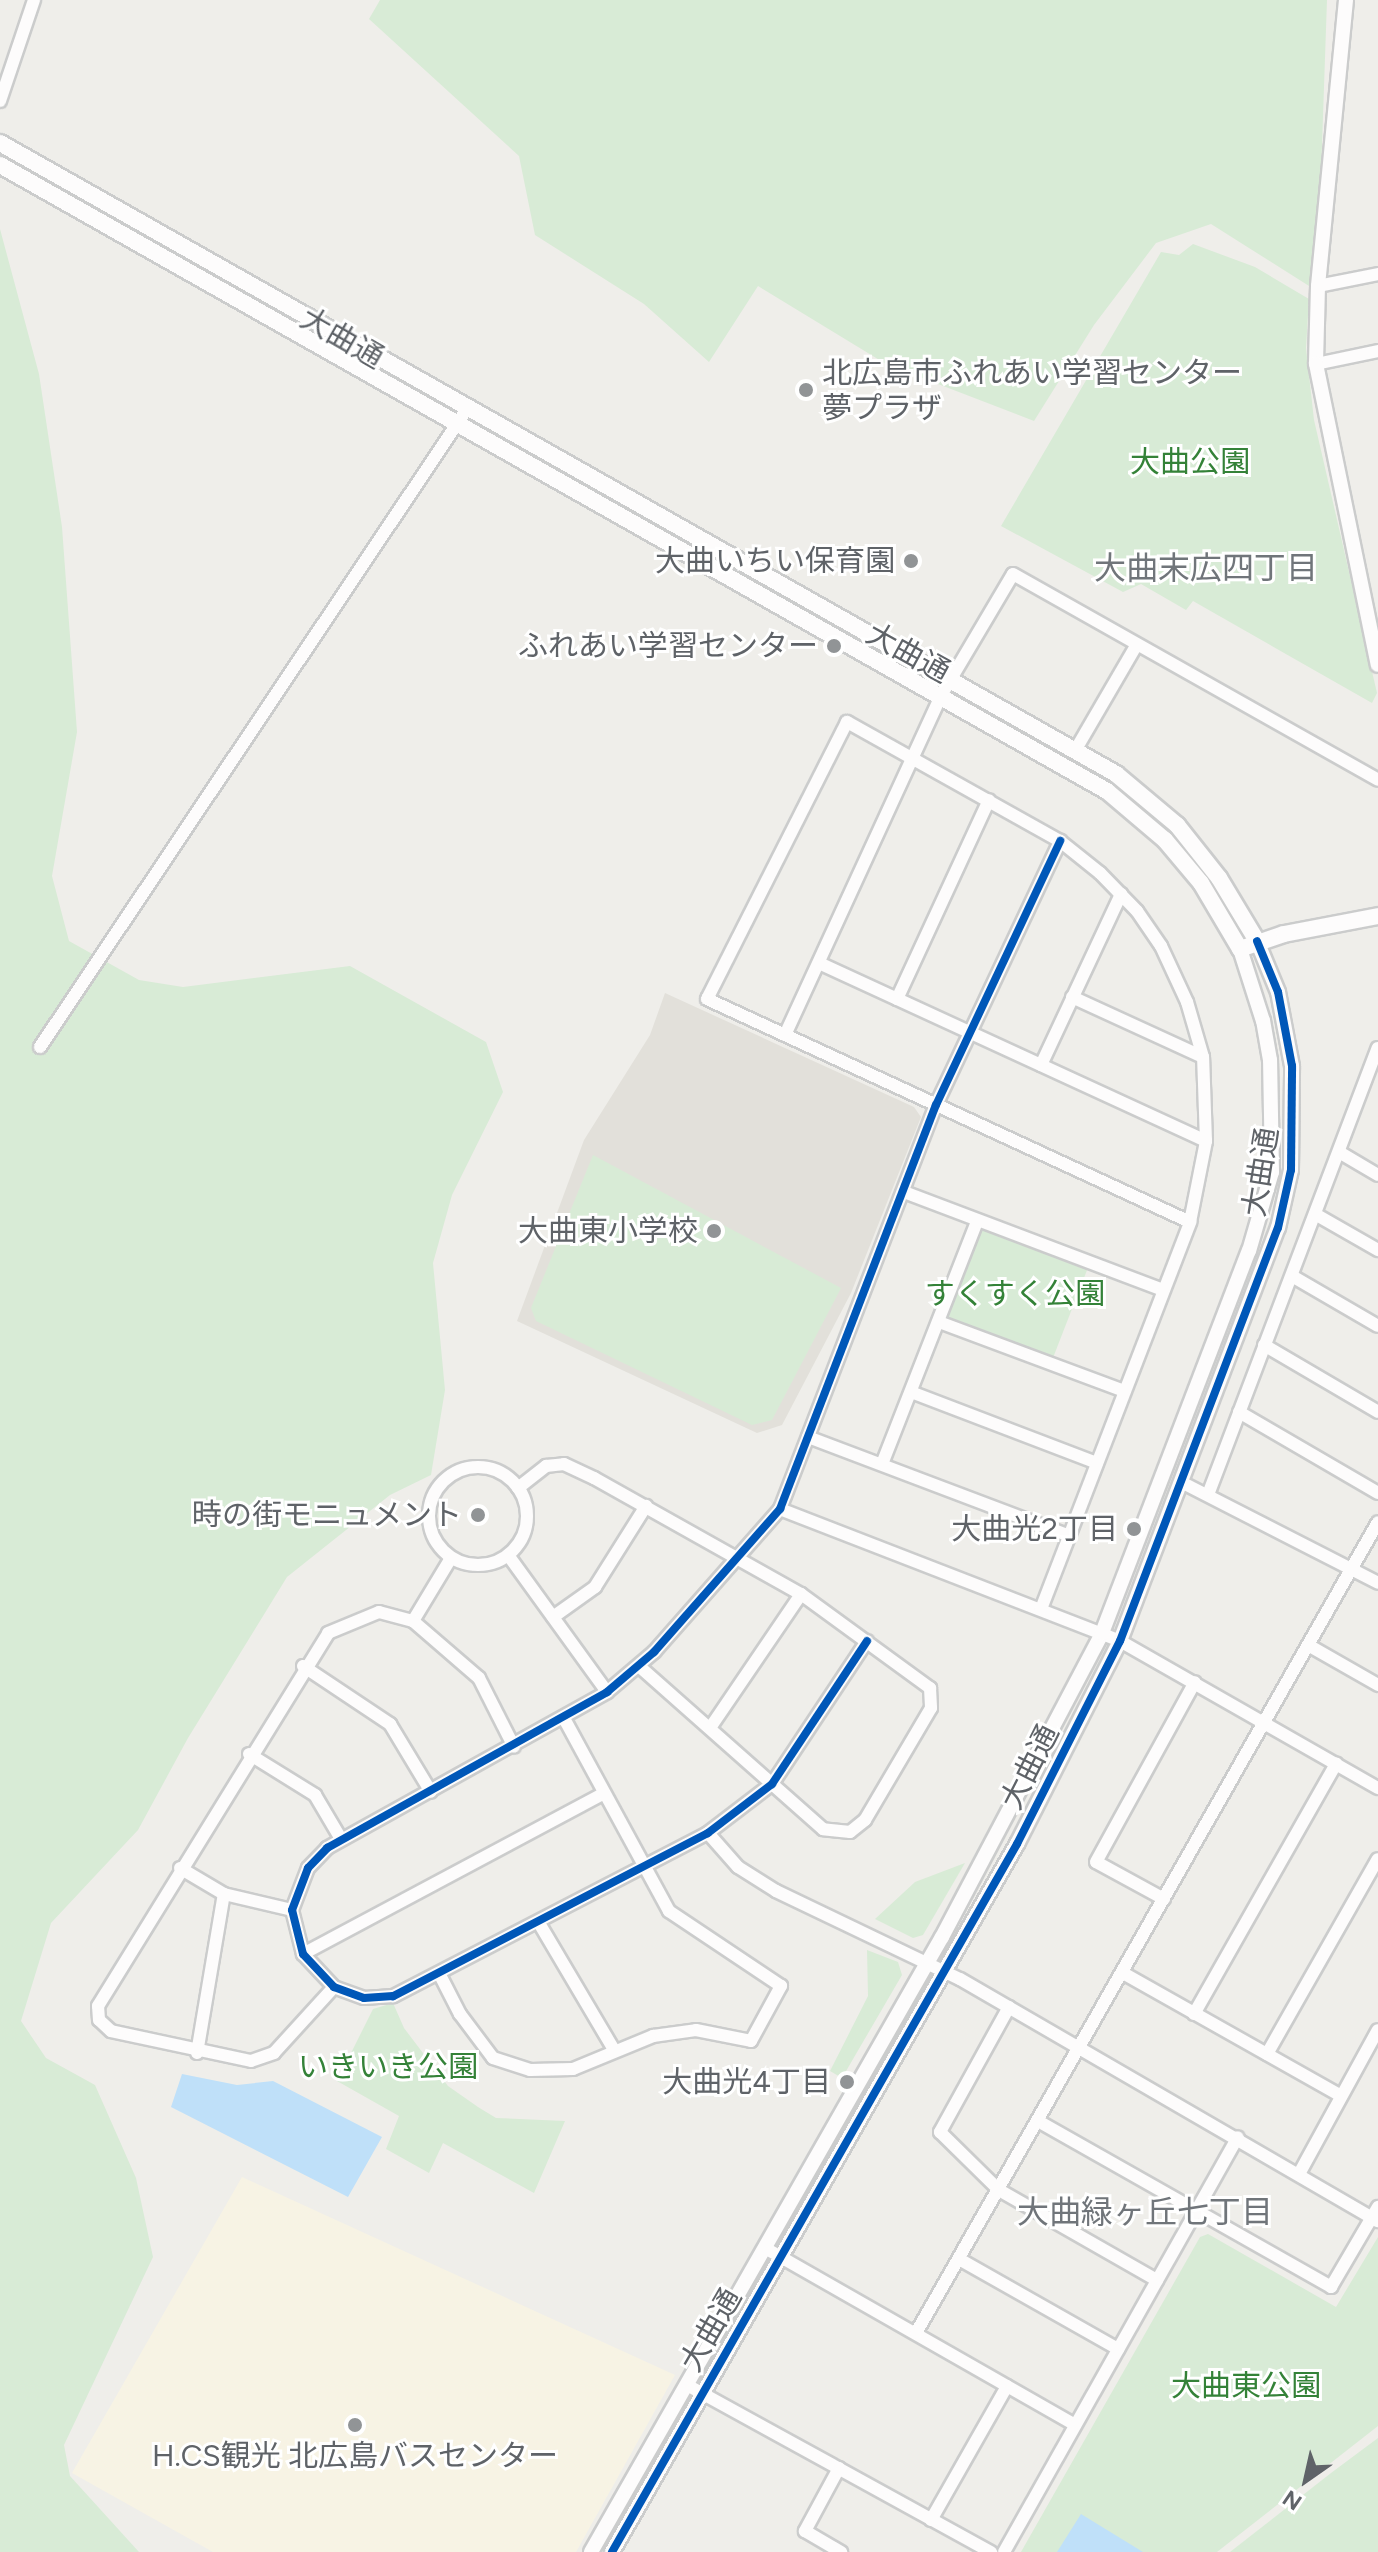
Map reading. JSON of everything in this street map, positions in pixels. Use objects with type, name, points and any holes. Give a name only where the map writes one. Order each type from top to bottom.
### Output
[{"type":"main road","name":"大曲通","points":[[0,143],[467,409],[1076,749],[1142,793],[1177,825],[1219,878],[1257,941]]},
{"type":"main road","name":"大曲通","points":[[0,165],[942,694],[1130,807],[1201,883],[1240,949]]},
{"type":"main road","points":[[1240,949],[1257,941],[1378,916]]},
{"type":"street","points":[[0,101],[34,0]]},
{"type":"street","points":[[1346,0],[1318,286],[1316,364],[1371,605],[1378,665]]},
{"type":"street","points":[[1318,286],[1378,274]]},
{"type":"street","points":[[1316,364],[1378,351]]},
{"type":"street","points":[[40,1047],[467,409]]},
{"type":"street","points":[[785,1035],[942,694],[1013,574],[1378,780]]},
{"type":"street","points":[[1076,749],[1136,646]]},
{"type":"street","points":[[1041,1609],[1190,1222],[1206,1141],[1203,1057],[1187,1002],[1161,946],[1121,894],[1060,841],[847,722],[707,999],[1190,1222]]},
{"type":"street","points":[[897,999],[989,800]]},
{"type":"street","points":[[867,1641],[772,1784],[708,1833],[440,1975],[393,1996],[364,1998],[334,1987],[303,1954],[292,1910],[308,1868],[341,1839],[565,1720],[640,1667],[741,1557],[780,1509],[936,1105],[1060,841]]},
{"type":"street","points":[[1041,1065],[1121,894]]},
{"type":"street","name":"大曲通","points":[[612,2552],[1017,1844],[1120,1641],[1278,1228],[1291,1170],[1292,1066],[1278,992],[1257,941]]},
{"type":"street","name":"大曲通","points":[[591,2552],[928,1962],[1102,1633],[1245,1264],[1272,1172],[1270,1060],[1263,1021],[1240,949]]},
{"type":"street","points":[[819,963],[1206,1141]]},
{"type":"street","points":[[1072,997],[1203,1057]]},
{"type":"street","points":[[1209,1492],[1378,1048]]},
{"type":"street","points":[[1365,1083],[1378,1090]]},
{"type":"street","points":[[1339,1152],[1378,1175]]},
{"type":"street","points":[[904,1192],[1163,1290]]},
{"type":"street","points":[[1315,1214],[1378,1250]]},
{"type":"street","points":[[882,1464],[977,1222]]},
{"type":"street","points":[[1292,1276],[1378,1326]]},
{"type":"street","points":[[939,1322],[1125,1391]]},
{"type":"street","points":[[1264,1345],[1378,1412]]},
{"type":"street","points":[[911,1392],[1097,1463]]},
{"type":"street","points":[[1239,1412],[1378,1493]]},
{"type":"street","points":[[808,1437],[1068,1535]]},
{"type":"street","points":[[518,1488],[546,1466],[564,1464],[646,1506],[741,1557],[801,1594],[930,1688],[931,1708],[865,1820],[850,1832],[823,1829],[640,1667]]},
{"type":"street","points":[[462,1469],[493,1469],[518,1488],[525,1502],[525,1531],[508,1555],[480,1566],[451,1558],[431,1534],[428,1518],[430,1503],[448,1477],[462,1469]]},
{"type":"street","points":[[1183,1483],[1209,1492],[1378,1583]]},
{"type":"street","points":[[553,1617],[595,1587],[646,1506]]},
{"type":"street","points":[[780,1509],[1120,1641],[1378,1788]]},
{"type":"street","points":[[916,2333],[1378,1522]]},
{"type":"street","points":[[508,1555],[607,1692]]},
{"type":"street","points":[[413,1621],[451,1558]]},
{"type":"street","points":[[710,1728],[801,1594]]},
{"type":"street","points":[[334,1987],[274,2053],[251,2061],[197,2053],[111,2031],[99,2020],[98,2006],[303,1666],[328,1633],[379,1612],[413,1621],[479,1678],[514,1747]]},
{"type":"street","points":[[1308,1645],[1378,1685]]},
{"type":"street","points":[[303,1666],[390,1724],[431,1792]]},
{"type":"street","points":[[1164,1899],[1096,1862],[1195,1682]]},
{"type":"street","points":[[440,1975],[493,2058],[530,2070],[573,2069],[653,2036],[696,2030],[751,2041],[781,1986],[669,1911],[565,1720]]},
{"type":"street","points":[[249,1754],[315,1795],[341,1839]]},
{"type":"street","points":[[1194,2014],[1336,1764]]},
{"type":"street","points":[[303,1954],[603,1794]]},
{"type":"street","points":[[708,1833],[738,1867],[776,1891],[943,1970],[1376,2215],[1331,2287],[1038,2121]]},
{"type":"street","points":[[1267,2054],[1378,1859]]},
{"type":"street","points":[[180,1868],[224,1894],[292,1910]]},
{"type":"street","points":[[197,2053],[224,1894]]},
{"type":"street","points":[[539,1923],[614,2050]]},
{"type":"street","points":[[1123,1973],[1341,2096]]},
{"type":"street","points":[[1009,2007],[940,2132],[999,2190],[1157,2280]]},
{"type":"street","points":[[1299,2174],[1378,2030]]},
{"type":"street","points":[[1004,2552],[1238,2137]]},
{"type":"street","points":[[765,2248],[1075,2425]]},
{"type":"street","points":[[959,2259],[1118,2349]]},
{"type":"street","points":[[687,2385],[991,2552]]},
{"type":"street","points":[[931,2520],[1007,2386]]},
{"type":"street","points":[[839,2468],[805,2531],[841,2552]]},
{"type":"shaded area","name":"大曲東小学校","points":[[665,993],[914,1107],[921,1117],[851,1293],[782,1425],[757,1433],[517,1321],[584,1140],[650,1035]]},
{"type":"shaded area","points":[[242,2177],[675,2375],[576,2552],[213,2552],[72,2473]]},
{"type":"green space","points":[[380,0],[1327,0],[1317,291],[1211,224],[1156,243],[1094,325],[1034,421],[886,364],[758,286],[709,362],[644,304],[535,235],[519,156],[369,19]]},
{"type":"green space","points":[[0,229],[39,374],[62,527],[77,732],[52,876],[69,941],[139,980],[183,987],[350,966],[486,1042],[503,1092],[452,1195],[433,1263],[445,1390],[431,1475],[390,1495],[287,1577],[188,1738],[138,1830],[51,1923],[21,2021],[46,2058],[95,2085],[136,2178],[153,2257],[64,2445],[70,2476],[139,2552],[0,2552]]},
{"type":"green space","name":"大曲公園","points":[[1193,244],[1255,267],[1309,299],[1306,348],[1314,420],[1377,693],[1372,703],[1193,601],[1186,610],[1141,584],[1123,592],[1001,526],[1161,252],[1179,255]]},
{"type":"green space","points":[[593,1155],[841,1288],[772,1420],[752,1425],[536,1321],[531,1308]]},
{"type":"green space","name":"すくすく公園","points":[[977,1222],[1089,1265],[1051,1363],[939,1322]]},
{"type":"green space","points":[[965,1863],[923,1935],[913,1938],[875,1919],[915,1882]]},
{"type":"green space","points":[[867,1950],[898,1962],[902,1975],[842,2078],[830,2071],[868,1996]]},
{"type":"green space","name":"いきいき公園","points":[[393,2003],[404,2028],[448,2086],[478,2107],[496,2118],[565,2121],[534,2193],[443,2143],[429,2173],[386,2149],[399,2116],[337,2081],[373,2009]]},
{"type":"green space","name":"大曲東公園","points":[[1208,2234],[1336,2307],[1378,2237],[1378,2426],[1217,2552],[1021,2552],[1200,2237]]},
{"type":"green space","points":[[1378,2438],[1378,2552],[1230,2552],[1331,2473]]},
{"type":"water","points":[[182,2074],[237,2085],[273,2081],[382,2137],[348,2197],[171,2107]]},
{"type":"water","points":[[1081,2514],[1143,2552],[1057,2552]]},
{"type":"cycle path","points":[[867,1641],[772,1784],[708,1833],[393,1996],[364,1998],[334,1987],[303,1954],[292,1910],[308,1868],[327,1848],[607,1692],[654,1652],[780,1509],[936,1105],[1060,841]]},
{"type":"cycle path","points":[[612,2552],[1017,1844],[1120,1641],[1278,1228],[1291,1170],[1292,1066],[1278,992],[1257,941]]},
{"type":"place","name":"北広島市ふれあい学習センター 夢プラザ","points":[[806,390]]},
{"type":"place","name":"大曲いちい保育園","points":[[911,561]]},
{"type":"place","name":"ふれあい学習センター","points":[[834,646]]},
{"type":"place","name":"大曲東小学校","points":[[714,1231]]},
{"type":"place","name":"時の街モニュメント","points":[[478,1515]]},
{"type":"place","name":"大曲光2丁目","points":[[1134,1529]]},
{"type":"place","name":"大曲光4丁目","points":[[847,2082]]},
{"type":"place","name":"H.CS観光 北広島バスセンター","points":[[355,2425]]},
{"type":"district","name":"大曲末広四丁目","points":[[1206,568]]},
{"type":"district","name":"大曲緑ヶ丘七丁目","points":[[1145,2212]]}]
